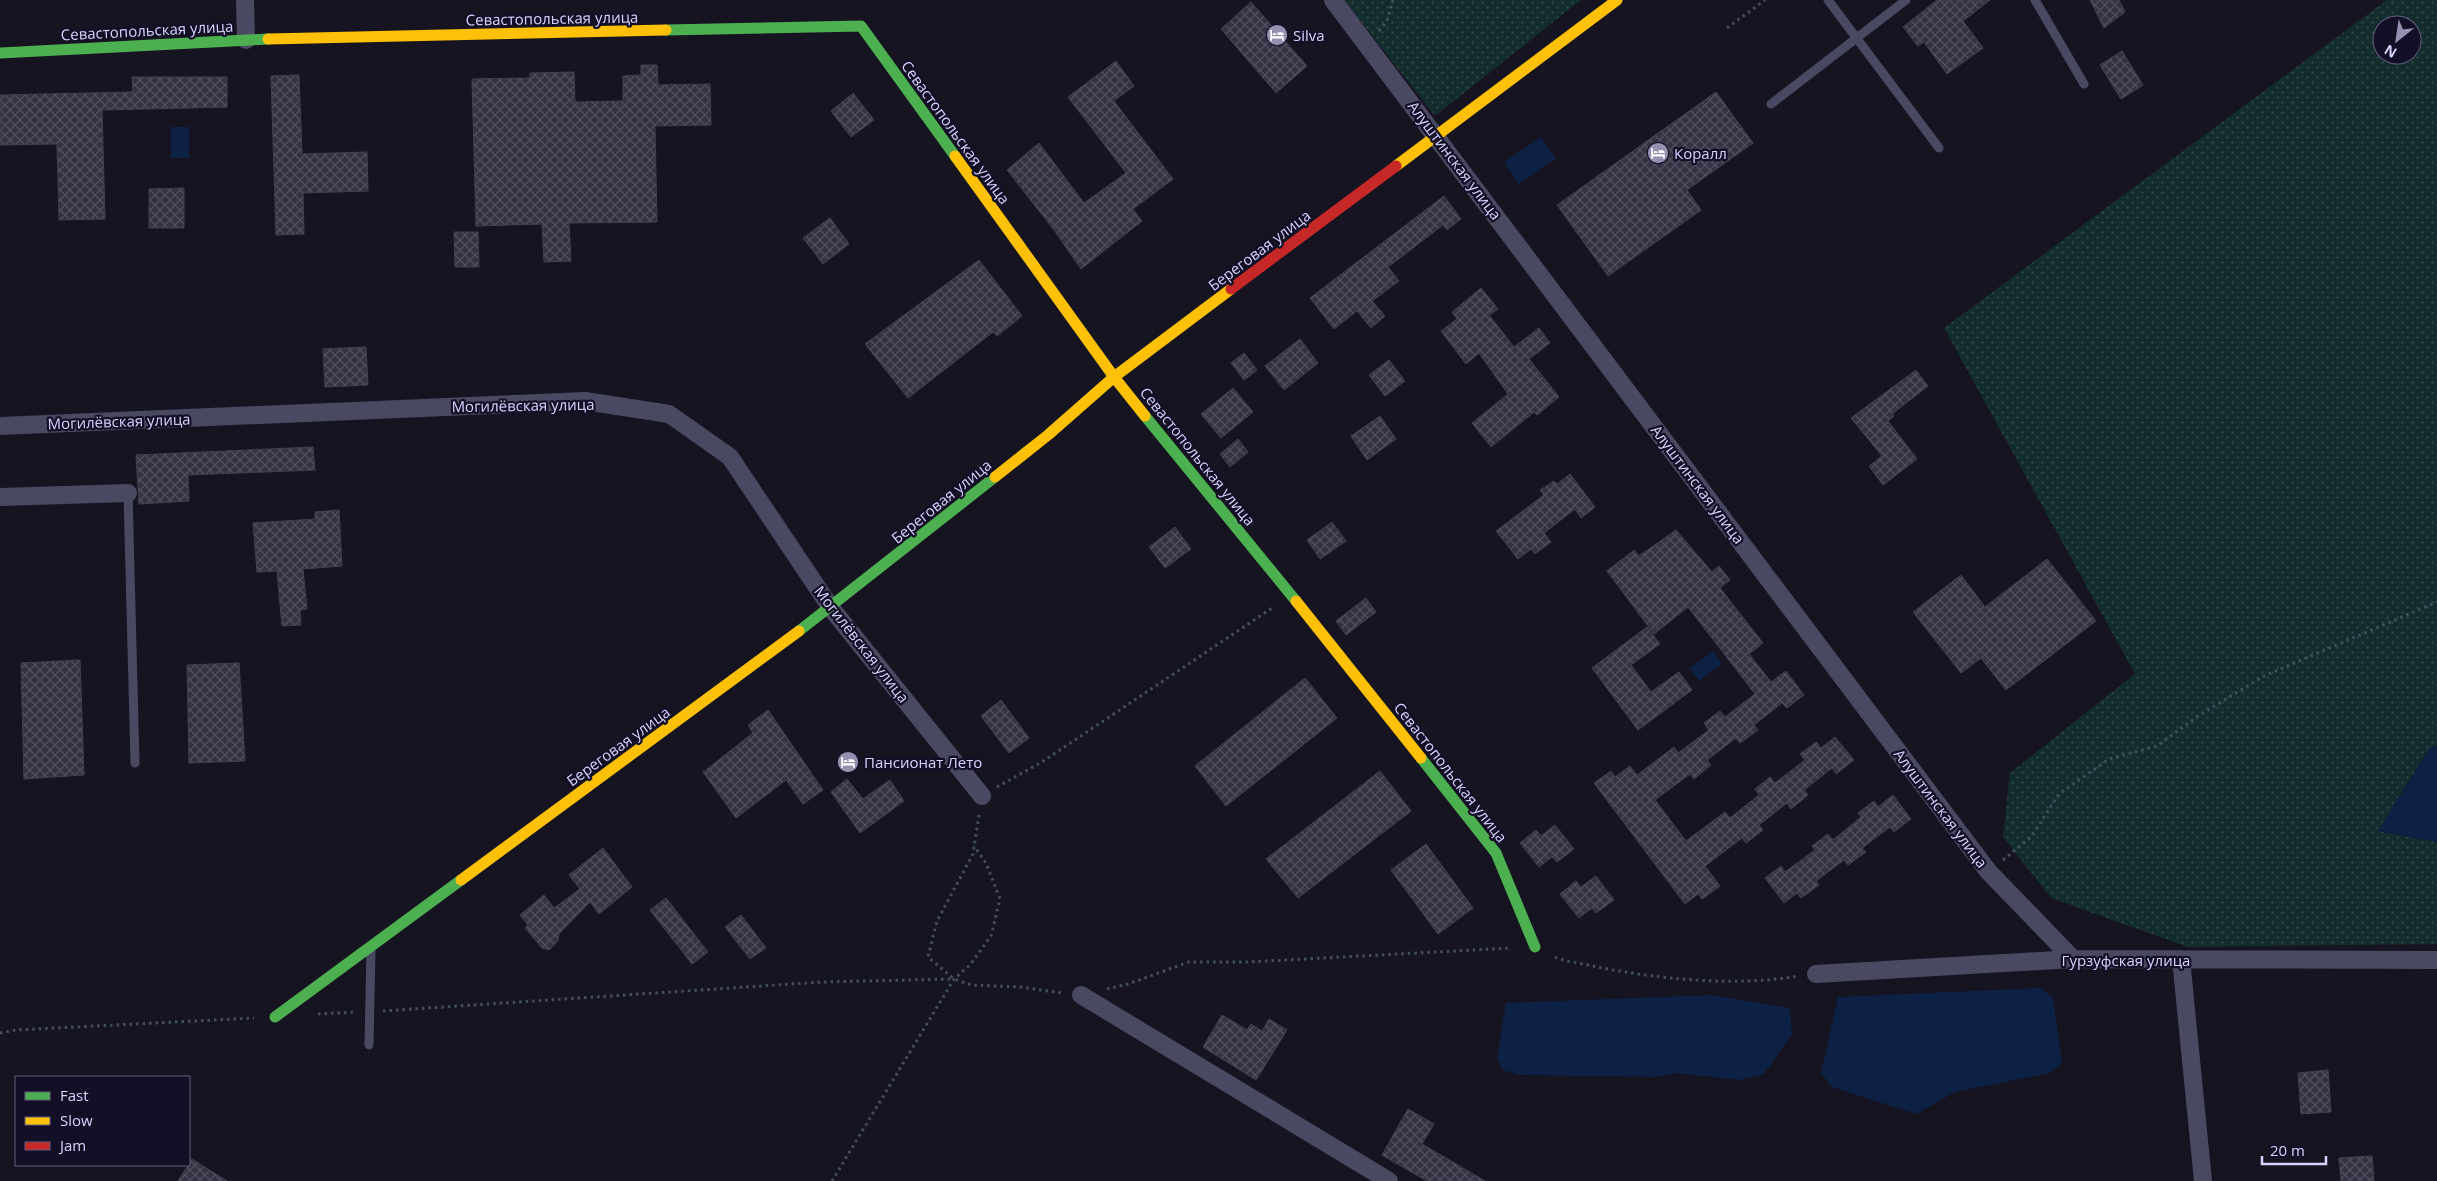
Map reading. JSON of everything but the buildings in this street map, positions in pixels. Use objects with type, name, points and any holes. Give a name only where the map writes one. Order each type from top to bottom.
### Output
[{"type":"street","points":[[245,0],[246,40]]},
{"type":"street","name":"Алуштинская улица","points":[[1333,0],[1988,871],[2073,959]]},
{"type":"street","name":"Береговая улица","points":[[276,1016],[831,608],[1048,435],[1114,377],[1617,0]]},
{"type":"street","name":"Севастопольская улица","points":[[0,53],[246,40],[861,26],[1114,377],[1292,595],[1496,853],[1535,947]]},
{"type":"street","name":"Могилёвская улица","points":[[0,426],[585,401],[670,414],[730,456],[831,608],[982,796]]},
{"type":"street","points":[[0,497],[128,493]]},
{"type":"street","name":"Гурзуфская улица","points":[[1816,974],[2073,959],[2437,960]]},
{"type":"street","points":[[2180,959],[2202,1181]]},
{"type":"street","points":[[1081,995],[1388,1181]]},
{"type":"lane","points":[[1828,0],[1939,148]]},
{"type":"lane","points":[[1771,104],[1906,0]]},
{"type":"lane","points":[[2035,0],[2084,84]]},
{"type":"lane","points":[[128,493],[135,763]]},
{"type":"lane","points":[[369,1045],[371,947]]},
{"type":"path","points":[[1368,46],[1387,21],[1393,0]]},
{"type":"path","points":[[1727,28],[1764,0]]},
{"type":"path","points":[[1292,595],[1042,762],[982,796],[973,854],[937,921],[928,957],[954,978],[972,985],[1020,987],[1081,995],[1128,984],[1189,962],[1248,962],[1535,947],[1560,959],[1623,972],[1691,980],[1782,979],[1816,974]]},
{"type":"path","points":[[1988,871],[2031,837],[2059,794],[2109,759],[2157,746],[2198,716],[2264,676],[2437,602]]},
{"type":"path","points":[[832,1181],[954,978],[970,965],[991,936],[1000,899],[986,863],[974,846]]},
{"type":"path","points":[[313,1015],[822,982],[954,978]]},
{"type":"path","points":[[0,1033],[16,1030],[276,1016]]},
{"type":"green space","points":[[1344,0],[1581,0],[1435,116]]},
{"type":"green space","points":[[2387,0],[2437,0],[2437,745],[2429,749],[2378,831],[2437,842],[2437,944],[2188,947],[2051,898],[2003,837],[2010,773],[2135,674],[1944,328]]},
{"type":"water","points":[[171,127],[189,127],[189,158],[171,158]]},
{"type":"water","points":[[1541,137],[1556,158],[1519,184],[1504,162]]},
{"type":"water","points":[[1713,651],[1722,663],[1699,681],[1690,668]]},
{"type":"water","points":[[2437,745],[2437,842],[2378,831],[2429,749]]},
{"type":"water","points":[[2040,988],[2053,998],[2062,1062],[2050,1073],[1955,1092],[1916,1114],[1832,1087],[1821,1073],[1838,997]]},
{"type":"water","points":[[1712,995],[1790,1008],[1792,1034],[1764,1074],[1739,1080],[1676,1073],[1656,1077],[1519,1075],[1503,1070],[1497,1059],[1506,1003]]},
{"type":"traffic: fast","points":[[666,30],[861,26],[955,156]]},
{"type":"traffic: fast","points":[[0,53],[268,39]]},
{"type":"traffic: fast","points":[[1145,416],[1296,601]]},
{"type":"traffic: fast","points":[[799,631],[995,477]]},
{"type":"traffic: fast","points":[[1421,758],[1496,853],[1535,947]]},
{"type":"traffic: fast","points":[[275,1017],[461,880]]},
{"type":"traffic: slow","points":[[1396,166],[1617,0]]},
{"type":"traffic: slow","points":[[268,39],[666,30]]},
{"type":"traffic: slow","points":[[955,156],[1114,377],[1145,416]]},
{"type":"traffic: slow","points":[[995,477],[1048,435],[1114,377],[1231,289]]},
{"type":"traffic: slow","points":[[1296,601],[1421,758]]},
{"type":"traffic: slow","points":[[461,880],[799,631]]},
{"type":"traffic: jam","points":[[1231,289],[1396,166]]},
{"type":"place","name":"Silva","points":[[1277,35]]},
{"type":"place","name":"Коралл","points":[[1658,153]]},
{"type":"place","name":"Пансионат Лето","points":[[848,762]]}]
